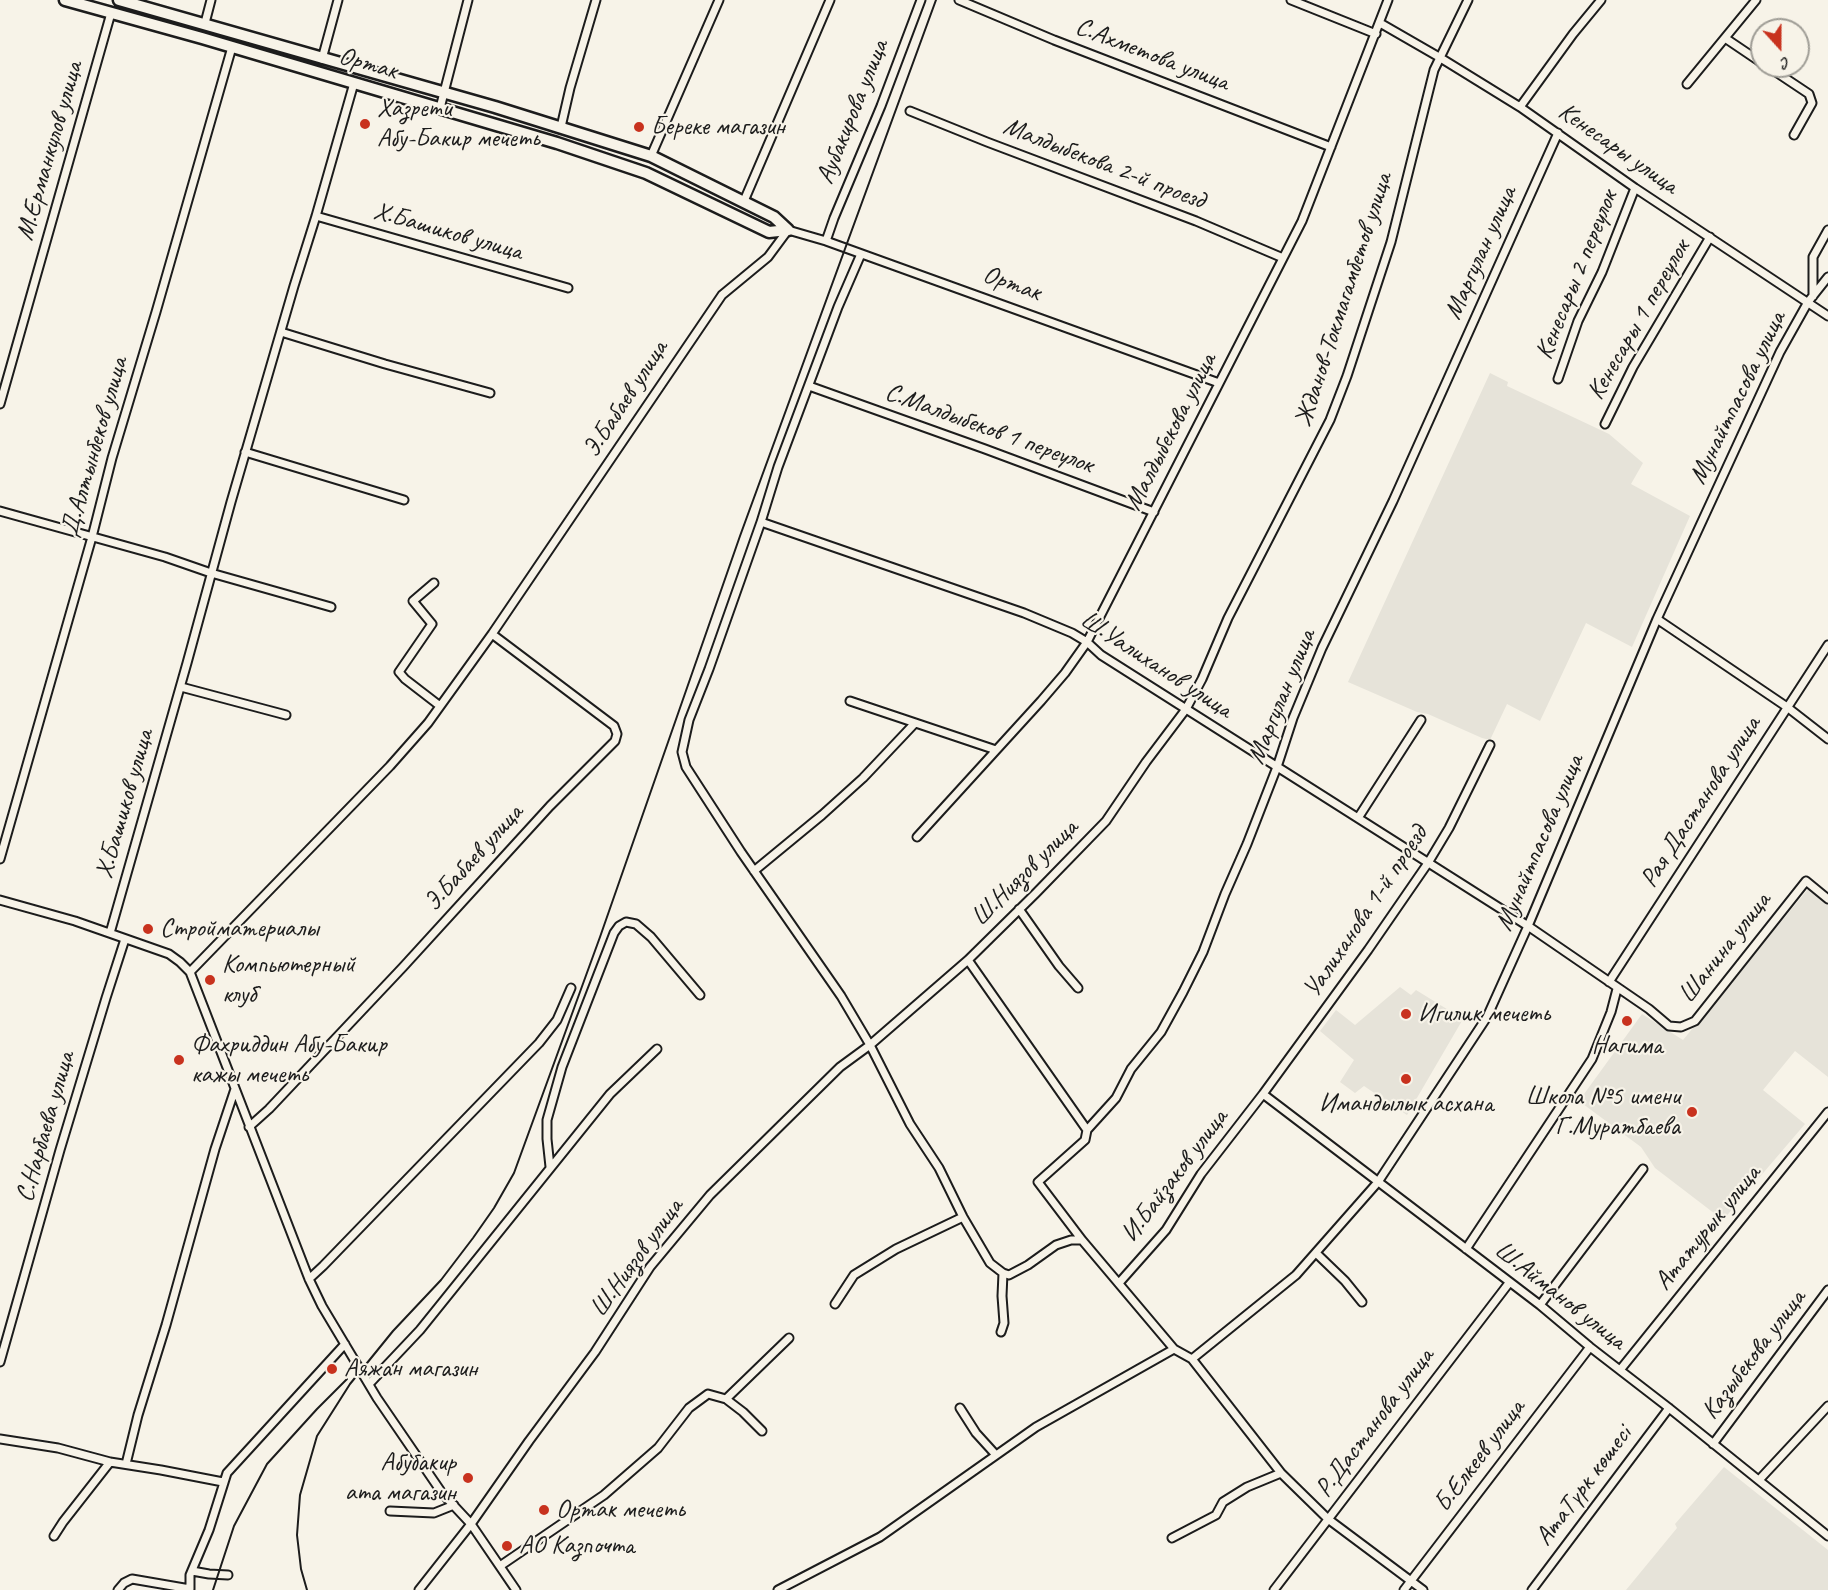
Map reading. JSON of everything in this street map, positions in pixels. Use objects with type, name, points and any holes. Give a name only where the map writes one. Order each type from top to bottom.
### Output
[{"type":"street","name":"Ортак","points":[[65,0],[506,127],[646,173],[770,232],[788,230],[826,241],[1220,383]]},
{"type":"street","name":"Ортак","points":[[119,0],[561,127],[651,156],[774,217],[788,230]]},
{"type":"street","points":[[205,24],[211,0]]},
{"type":"street","points":[[322,59],[338,0]]},
{"type":"street","points":[[440,108],[468,0]]},
{"type":"street","points":[[561,127],[596,0]]},
{"type":"street","points":[[651,156],[719,0]]},
{"type":"street","points":[[744,201],[830,0]]},
{"type":"street","name":"Аубакирова улица","points":[[826,241],[921,0]]},
{"type":"street","name":"С.Ахметова улица","points":[[958,0],[1054,40],[1331,147]]},
{"type":"street","points":[[1291,0],[1376,34]]},
{"type":"street","name":"Малдыбекова улица","points":[[917,837],[1041,701],[1087,642],[1302,221],[1388,0]]},
{"type":"street","name":"Жданов-Токмагамбетов улица","points":[[1186,709],[1202,679],[1228,618],[1330,420],[1347,376],[1391,242],[1434,70],[1468,0]]},
{"type":"street","points":[[1520,107],[1601,0]]},
{"type":"street","points":[[1687,84],[1756,0]]},
{"type":"street","name":"М.Ерманкулов улица","points":[[0,404],[111,13]]},
{"type":"street","name":"Кенесары улица","points":[[1380,23],[1520,107],[1635,188],[1811,299],[1828,316]]},
{"type":"street","points":[[1725,38],[1750,55]]},
{"type":"street","name":"Д.Алтынбеков улица","points":[[0,859],[92,537],[112,458],[232,47]]},
{"type":"street","points":[[1785,78],[1809,94],[1812,103],[1794,135]]},
{"type":"street","name":"Х.Башиков улица","points":[[110,933],[181,687],[245,452],[354,83]]},
{"type":"street","name":"Малдыбекова 2-й проезд","points":[[910,111],[1018,154],[1197,220],[1283,258]]},
{"type":"street","name":"Маргулан улица","points":[[1082,1240],[1038,1182],[1085,1140],[1087,1130],[1116,1098],[1131,1069],[1161,1032],[1203,952],[1322,648],[1393,501],[1558,134]]},
{"type":"street","name":"Кенесары 2 переулок","points":[[1558,379],[1578,321],[1602,272],[1635,188]]},
{"type":"street","name":"Х.Башиков улица","points":[[316,216],[568,288]]},
{"type":"street","name":"Э.Бабаев улица","points":[[189,972],[390,766],[428,723],[492,634],[722,295],[768,257],[788,230]]},
{"type":"street","points":[[1811,299],[1813,257],[1828,230]]},
{"type":"street","name":"Кенесары 1 переулок","points":[[1605,424],[1633,367],[1710,237]]},
{"type":"street","points":[[861,254],[838,307],[778,467],[761,522],[689,720],[682,752],[686,767],[754,871],[841,996],[870,1045],[910,1124],[939,1168],[963,1217],[990,1263],[1003,1274],[1009,1275],[1056,1245],[1071,1240],[1082,1240],[1174,1349],[1192,1359],[1281,1473],[1328,1519],[1423,1590]]},
{"type":"street","name":"Мунайтпасова улица","points":[[1192,1359],[1296,1275],[1378,1182],[1486,1017],[1528,926],[1657,619],[1780,352],[1811,299],[1828,277]]},
{"type":"street","points":[[281,332],[490,393]]},
{"type":"street","name":"С.Малдыбеков 1 переулок","points":[[809,386],[985,448],[1154,512]]},
{"type":"street","points":[[245,452],[404,500]]},
{"type":"street","points":[[0,511],[331,607]]},
{"type":"street","name":"Ш.Уалиханов улица","points":[[761,522],[1024,613],[1072,633],[1087,642],[1101,655],[1528,926],[1617,989]]},
{"type":"street","points":[[434,583],[413,601],[432,624],[399,672],[440,706]]},
{"type":"street","points":[[1657,619],[1787,707],[1828,739]]},
{"type":"street","name":"Э.Бабаев улица","points":[[249,1127],[269,1109],[403,967],[550,806],[615,741],[617,734],[614,726],[492,634]]},
{"type":"street","name":"Рая Дастанова улица","points":[[1609,982],[1828,645]]},
{"type":"street","points":[[181,687],[286,715]]},
{"type":"street","points":[[850,701],[996,750]]},
{"type":"street","name":"Ш.Ниязов улица","points":[[419,1590],[471,1524],[529,1441],[596,1352],[650,1267],[710,1195],[840,1067],[870,1045],[968,960],[1106,821],[1186,709]]},
{"type":"street","points":[[1358,818],[1420,720]]},
{"type":"street","points":[[754,871],[822,815],[862,778],[915,723]]},
{"type":"street","name":"Уалиханова 1-й проезд","points":[[1263,1094],[1428,863],[1449,828],[1490,745]]},
{"type":"street","name":"Шанина улица","points":[[1617,989],[1669,1026],[1681,1028],[1695,1021],[1806,881],[1828,898]]},
{"type":"street","points":[[0,900],[110,933],[169,954],[189,972],[309,1279],[322,1306],[369,1384],[442,1493],[471,1524],[516,1590]]},
{"type":"street","points":[[1019,909],[1059,966],[1078,988]]},
{"type":"street","points":[[550,1167],[547,1120],[562,1067],[614,933],[619,926],[626,922],[636,924],[651,937],[700,995]]},
{"type":"street","name":"С.Нарбаева улица","points":[[0,1362],[60,1150],[125,939]]},
{"type":"street","points":[[968,960],[1087,1130]]},
{"type":"street","points":[[309,1279],[539,1043],[556,1020],[571,988]]},
{"type":"street","points":[[1466,1249],[1592,1059],[1611,1012],[1617,989]]},
{"type":"street","points":[[369,1384],[434,1313],[610,1094],[657,1049]]},
{"type":"street","points":[[126,1464],[138,1414],[166,1325],[215,1149],[235,1089]]},
{"type":"street","name":"Ш.Айманов улица","points":[[1263,1094],[1540,1305],[1828,1536]]},
{"type":"street","name":"И.Байзаков улица","points":[[1119,1283],[1166,1230],[1201,1174],[1263,1094]]},
{"type":"street","name":"Ататурык улица","points":[[1620,1370],[1828,1112]]},
{"type":"street","points":[[1540,1305],[1643,1169]]},
{"type":"street","points":[[835,1304],[854,1275],[896,1249],[963,1217]]},
{"type":"street","points":[[1316,1252],[1362,1302]]},
{"type":"street","points":[[1001,1332],[1005,1323],[1002,1296],[1003,1274]]},
{"type":"street","name":"Р.Дастанова улица","points":[[1274,1590],[1509,1283]]},
{"type":"street","name":"Казыбекова улица","points":[[1713,1444],[1828,1290]]},
{"type":"street","points":[[726,1399],[789,1338]]},
{"type":"street","points":[[118,1590],[132,1579],[190,1589],[192,1570],[209,1530],[227,1473],[345,1344]]},
{"type":"street","name":"Б.Елкеев улица","points":[[1404,1590],[1590,1347]]},
{"type":"street","points":[[778,1590],[879,1537],[1036,1427],[1174,1349]]},
{"type":"street","points":[[500,1566],[604,1495],[658,1448],[689,1408],[708,1394],[726,1399],[762,1431]]},
{"type":"street","points":[[1759,1480],[1828,1406]]},
{"type":"street","points":[[960,1408],[976,1433],[996,1455]]},
{"type":"street","name":"АтаТүрк көшесі","points":[[1532,1590],[1669,1408]]},
{"type":"street","points":[[0,1439],[58,1448],[110,1462],[223,1482]]},
{"type":"street","points":[[54,1536],[110,1462]]},
{"type":"street","points":[[1172,1538],[1216,1515],[1223,1502],[1247,1487],[1281,1473]]},
{"type":"street","points":[[390,1511],[434,1513],[454,1505]]},
{"type":"street","points":[[192,1570],[228,1575]]},
{"type":"shaded area","points":[[1490,373],[1508,382],[1507,386],[1609,434],[1643,463],[1631,484],[1690,516],[1632,647],[1586,623],[1540,721],[1507,704],[1490,740],[1348,682]]},
{"type":"shaded area","points":[[1809,888],[1828,904],[1828,1077],[1795,1051],[1763,1090],[1805,1124],[1723,1220],[1655,1168],[1641,1147],[1579,1101],[1642,1014],[1683,1040]]},
{"type":"shaded area","points":[[1400,987],[1411,995],[1416,990],[1463,1019],[1407,1115],[1364,1086],[1355,1093],[1340,1082],[1354,1060],[1320,1031],[1336,1010],[1355,1025]]},
{"type":"shaded area","points":[[1724,1467],[1828,1550],[1828,1590],[1626,1590],[1677,1528],[1675,1524]]},
{"type":"railway","points":[[307,1590],[301,1569],[297,1535],[300,1495],[317,1436],[350,1384],[393,1331],[441,1280],[473,1238],[514,1173],[600,937],[740,536],[936,0]]},
{"type":"railway","points":[[213,1590],[234,1526],[267,1464],[347,1379]]},
{"type":"place","name":"Хазрети Абу-Бакир мечеть","points":[[365,124]]},
{"type":"place","name":"Береке магазин","points":[[639,127]]},
{"type":"place","name":"Стройматериалы","points":[[148,929]]},
{"type":"place","name":"Компьютерный клуб","points":[[210,980]]},
{"type":"place","name":"Игилик мечеть","points":[[1406,1014]]},
{"type":"place","name":"Нагима","points":[[1627,1021]]},
{"type":"place","name":"Фахриддин Абу-Бакир кажы мечеть","points":[[179,1060]]},
{"type":"place","name":"Имандылык асхана","points":[[1406,1079]]},
{"type":"place","name":"Школа №5 имени Г.Муратбаева","points":[[1692,1112]]},
{"type":"place","name":"Аяжан магазин","points":[[332,1369]]},
{"type":"place","name":"Абубакир ата магазин","points":[[468,1478]]},
{"type":"place","name":"Ортак мечеть","points":[[544,1510]]},
{"type":"place","name":"АО Казпочта","points":[[507,1546]]}]
